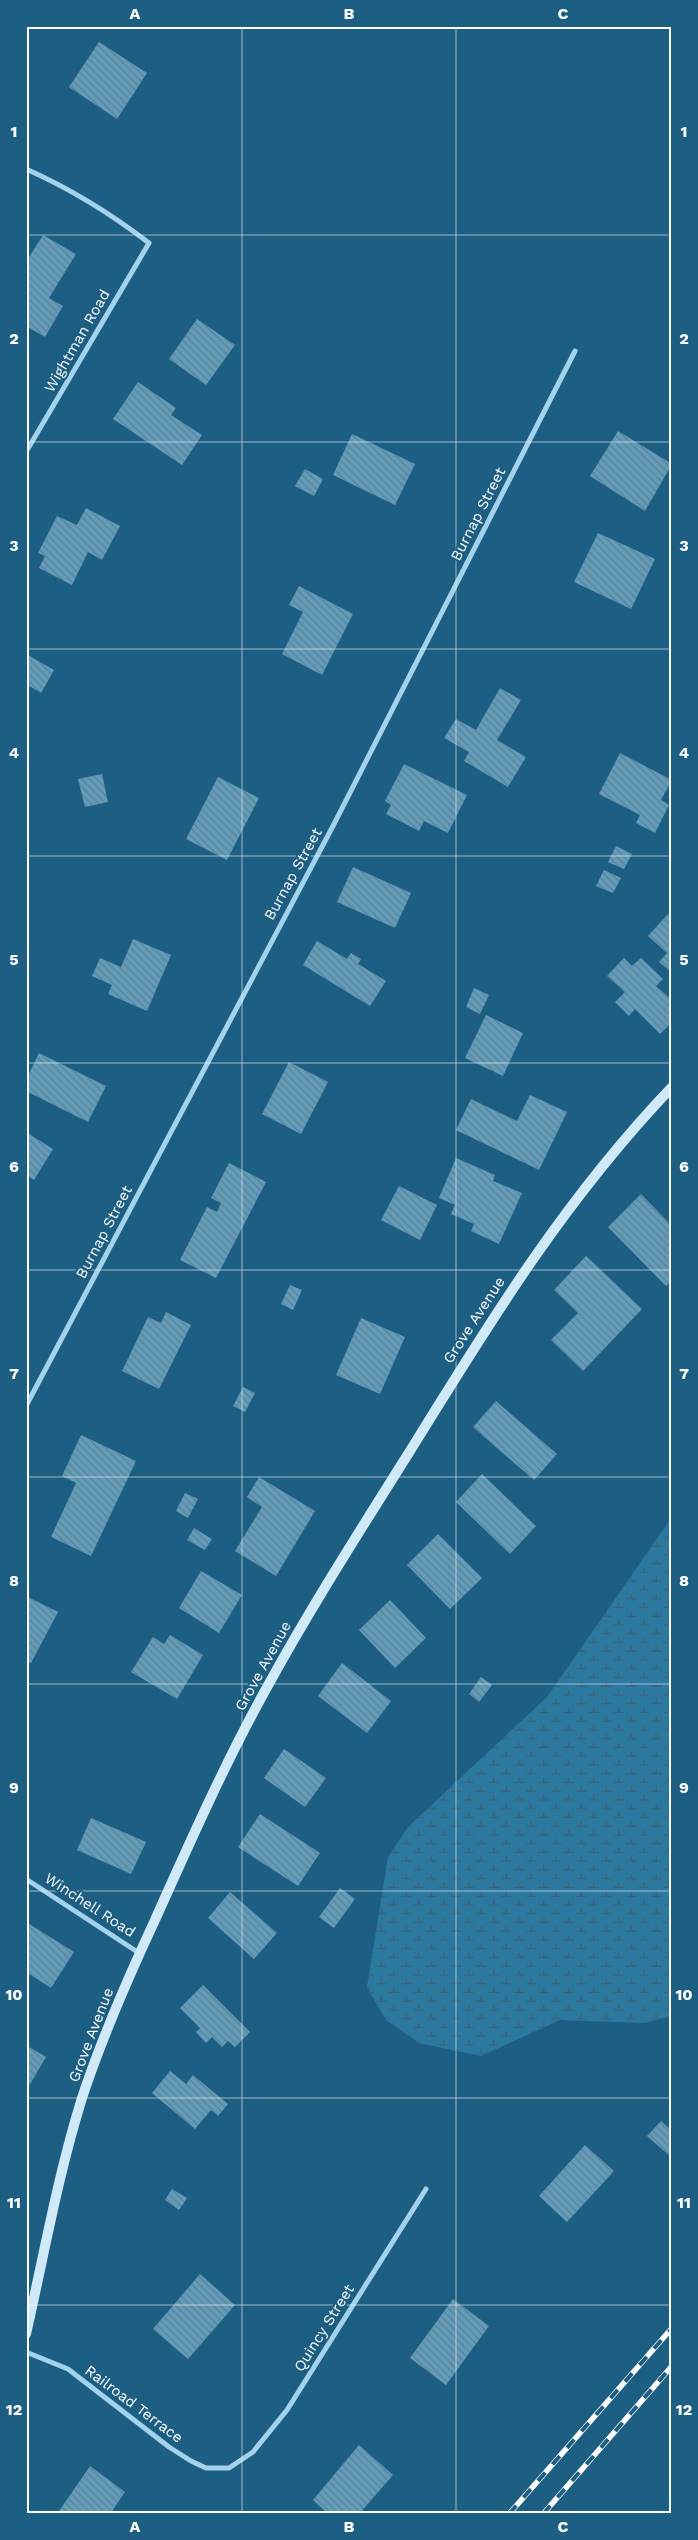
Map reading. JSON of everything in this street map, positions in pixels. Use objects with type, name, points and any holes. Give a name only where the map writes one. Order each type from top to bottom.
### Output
[{"type":"street","name":"Wightman Road","points":[[26,168],[84,196],[112,214],[149,243],[26,452]]},
{"type":"street","name":"Burnap Street","points":[[26,1406],[333,826],[575,351]]},
{"type":"street","name":"Grove Avenue","points":[[26,2334],[50,2222],[82,2100],[100,2049],[139,1953],[241,1736],[266,1689],[334,1573],[498,1309],[550,1233],[601,1166],[672,1087]]},
{"type":"street","name":"Winchell Road","points":[[26,1879],[139,1953]]},
{"type":"street","name":"Quincy Street","points":[[229,2468],[253,2452],[287,2410],[426,2189]]},
{"type":"street","name":"Railroad Terrace","points":[[26,2352],[68,2369],[169,2447],[191,2461],[206,2468],[229,2468]]},
{"type":"green space","points":[[672,1517],[672,2016],[644,2023],[560,2020],[481,2056],[419,2043],[386,2020],[367,1987],[388,1857],[408,1827],[547,1697]]},
{"type":"building","points":[[99,42],[147,73],[117,119],[69,87]]},
{"type":"building","points":[[43,235],[76,254],[49,298],[63,306],[45,337],[26,326],[26,262]]},
{"type":"building","points":[[197,319],[235,345],[206,385],[169,359]]},
{"type":"building","points":[[138,382],[176,408],[171,415],[202,435],[182,465],[113,419]]},
{"type":"building","points":[[618,431],[672,464],[645,511],[590,476]]},
{"type":"building","points":[[352,434],[415,464],[395,505],[333,475]]},
{"type":"building","points":[[305,469],[323,479],[314,496],[295,486]]},
{"type":"building","points":[[86,508],[120,526],[102,560],[88,552],[72,585],[39,568],[45,556],[38,553],[57,516],[77,525]]},
{"type":"building","points":[[598,533],[655,559],[631,609],[574,582]]},
{"type":"building","points":[[299,586],[353,614],[322,675],[282,654],[303,612],[289,605]]},
{"type":"building","points":[[26,654],[54,670],[41,693],[26,684]]},
{"type":"building","points":[[500,688],[521,700],[497,740],[526,757],[508,787],[464,761],[469,752],[444,738],[456,719],[476,730]]},
{"type":"building","points":[[620,753],[672,780],[661,800],[669,805],[655,833],[636,823],[640,815],[599,794]]},
{"type":"building","points":[[404,764],[467,795],[448,833],[424,821],[419,831],[386,814],[391,805],[385,801]]},
{"type":"building","points":[[102,774],[108,802],[85,807],[78,779]]},
{"type":"building","points":[[218,777],[259,798],[227,860],[186,839]]},
{"type":"building","points":[[616,846],[632,854],[624,869],[608,862]]},
{"type":"building","points":[[353,867],[411,893],[395,928],[337,902]]},
{"type":"building","points":[[604,870],[621,878],[613,893],[596,886]]},
{"type":"building","points":[[668,914],[672,917],[672,973],[659,962],[667,953],[648,936]]},
{"type":"building","points":[[133,939],[171,955],[147,1011],[108,994],[112,985],[92,976],[100,958],[121,967]]},
{"type":"building","points":[[317,941],[347,959],[351,953],[361,959],[358,964],[386,981],[370,1006],[303,965]]},
{"type":"building","points":[[624,958],[632,966],[641,958],[663,979],[656,986],[672,1000],[672,1022],[660,1034],[635,1009],[629,1016],[615,1002],[625,992],[607,976]]},
{"type":"building","points":[[474,988],[489,995],[480,1014],[466,1007]]},
{"type":"building","points":[[486,1015],[523,1033],[503,1076],[465,1058]]},
{"type":"building","points":[[39,1053],[106,1086],[88,1122],[26,1091],[26,1080]]},
{"type":"building","points":[[289,1062],[328,1082],[301,1134],[262,1114]]},
{"type":"building","points":[[530,1095],[567,1112],[539,1170],[456,1130],[471,1099],[517,1121]]},
{"type":"building","points":[[26,1132],[53,1149],[34,1180],[26,1175]]},
{"type":"building","points":[[456,1158],[495,1175],[493,1181],[522,1193],[499,1244],[471,1231],[474,1224],[451,1214],[455,1205],[439,1198]]},
{"type":"building","points":[[229,1163],[266,1182],[216,1278],[180,1260],[207,1207],[217,1212],[221,1203],[211,1198]]},
{"type":"building","points":[[399,1186],[437,1205],[420,1240],[381,1220]]},
{"type":"building","points":[[641,1194],[672,1226],[672,1281],[666,1286],[608,1227]]},
{"type":"building","points":[[586,1256],[642,1309],[583,1371],[551,1340],[578,1313],[554,1290]]},
{"type":"building","points":[[290,1285],[302,1290],[293,1310],[281,1304]]},
{"type":"building","points":[[166,1312],[191,1325],[159,1389],[122,1371],[148,1317],[161,1323]]},
{"type":"building","points":[[361,1318],[405,1337],[380,1394],[336,1375]]},
{"type":"building","points":[[243,1387],[255,1393],[245,1412],[233,1406]]},
{"type":"building","points":[[496,1401],[557,1454],[534,1480],[473,1427]]},
{"type":"building","points":[[81,1435],[136,1461],[91,1556],[51,1537],[76,1483],[62,1476]]},
{"type":"building","points":[[482,1474],[536,1526],[510,1554],[456,1502]]},
{"type":"building","points":[[259,1477],[315,1511],[276,1576],[235,1551],[262,1507],[247,1497]]},
{"type":"building","points":[[185,1493],[198,1499],[188,1518],[176,1511]]},
{"type":"building","points":[[194,1528],[212,1539],[205,1550],[187,1540]]},
{"type":"building","points":[[438,1534],[482,1578],[450,1609],[407,1565]]},
{"type":"building","points":[[201,1571],[242,1595],[219,1633],[179,1608]]},
{"type":"building","points":[[26,1596],[58,1612],[31,1663],[26,1661]]},
{"type":"building","points":[[390,1600],[426,1638],[395,1668],[359,1630]]},
{"type":"building","points":[[170,1635],[203,1655],[177,1699],[131,1672],[153,1637],[164,1644]]},
{"type":"building","points":[[342,1663],[391,1701],[367,1733],[318,1696]]},
{"type":"building","points":[[481,1677],[492,1685],[479,1702],[469,1694]]},
{"type":"building","points":[[284,1749],[326,1778],[305,1807],[264,1778]]},
{"type":"building","points":[[260,1814],[320,1853],[298,1886],[238,1847]]},
{"type":"building","points":[[91,1818],[146,1842],[131,1874],[77,1850]]},
{"type":"building","points":[[340,1888],[355,1899],[334,1928],[319,1917]]},
{"type":"building","points":[[230,1892],[277,1933],[254,1959],[208,1918]]},
{"type":"building","points":[[26,1922],[74,1952],[51,1988],[26,1972]]},
{"type":"building","points":[[203,1985],[250,2032],[235,2047],[228,2041],[222,2047],[212,2037],[206,2043],[196,2032],[200,2028],[180,2008]]},
{"type":"building","points":[[26,2045],[46,2057],[26,2091]]},
{"type":"building","points":[[170,2071],[186,2084],[193,2075],[228,2104],[218,2116],[211,2110],[195,2129],[152,2093]]},
{"type":"building","points":[[661,2121],[672,2131],[672,2158],[647,2136]]},
{"type":"building","points":[[585,2145],[614,2171],[567,2222],[539,2196]]},
{"type":"building","points":[[172,2189],[187,2198],[179,2210],[165,2200]]},
{"type":"building","points":[[200,2274],[235,2305],[188,2359],[153,2329]]},
{"type":"building","points":[[453,2299],[489,2326],[446,2385],[410,2358]]},
{"type":"building","points":[[359,2445],[393,2475],[359,2514],[328,2514],[313,2500]]},
{"type":"building","points":[[90,2466],[125,2492],[110,2514],[57,2514]]},
{"type":"railway","points":[[509,2514],[672,2328]]},
{"type":"railway","points":[[543,2514],[672,2366]]}]
